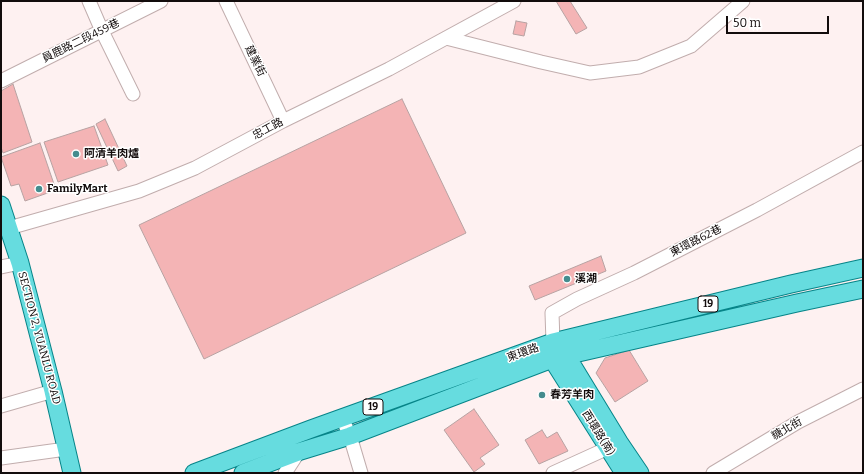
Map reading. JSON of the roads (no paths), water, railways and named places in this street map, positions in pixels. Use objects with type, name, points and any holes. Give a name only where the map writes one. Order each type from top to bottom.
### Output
[{"type":"main road","name":"SECTION 2, YUANLU ROAD","points":[[1,205],[20,263],[53,391],[72,473]]},
{"type":"main road","name":"東環路","points":[[194,473],[553,342],[863,268]]},
{"type":"main road","name":"東環路","points":[[243,473],[298,452],[350,436],[559,357],[863,289]]},
{"type":"main road","points":[[553,342],[559,357]]},
{"type":"main road","name":"西環路(南)","points":[[559,357],[613,445],[624,473]]},
{"type":"main road","name":"西環路(南)","points":[[613,445],[640,473]]},
{"type":"street","points":[[89,1],[133,94]]},
{"type":"street","name":"員鹿路二段459巷","points":[[1,81],[161,1]]},
{"type":"street","name":"建業街","points":[[226,1],[283,121]]},
{"type":"street","name":"忠工路","points":[[9,228],[139,191],[195,168],[283,121],[389,69],[514,1]]},
{"type":"street","points":[[446,38],[590,73],[639,67],[691,46],[743,1]]},
{"type":"street","name":"東環路62巷","points":[[553,342],[552,313],[577,299],[634,273],[757,210],[863,152]]},
{"type":"street","points":[[1,267],[20,263]]},
{"type":"street","name":"糖北街","points":[[713,473],[798,422],[863,389]]},
{"type":"street","points":[[1,406],[53,391]]},
{"type":"street","points":[[342,418],[350,436],[361,473]]},
{"type":"street","points":[[285,473],[312,429]]},
{"type":"street","points":[[553,473],[613,445]]},
{"type":"street","points":[[1,458],[66,448]]},
{"type":"place","name":"阿清羊肉爐","points":[[76,154]]},
{"type":"place","name":"FamilyMart","points":[[39,189]]},
{"type":"place","name":"溪湖","points":[[567,279]]},
{"type":"place","name":"春芳羊肉","points":[[542,395]]}]
